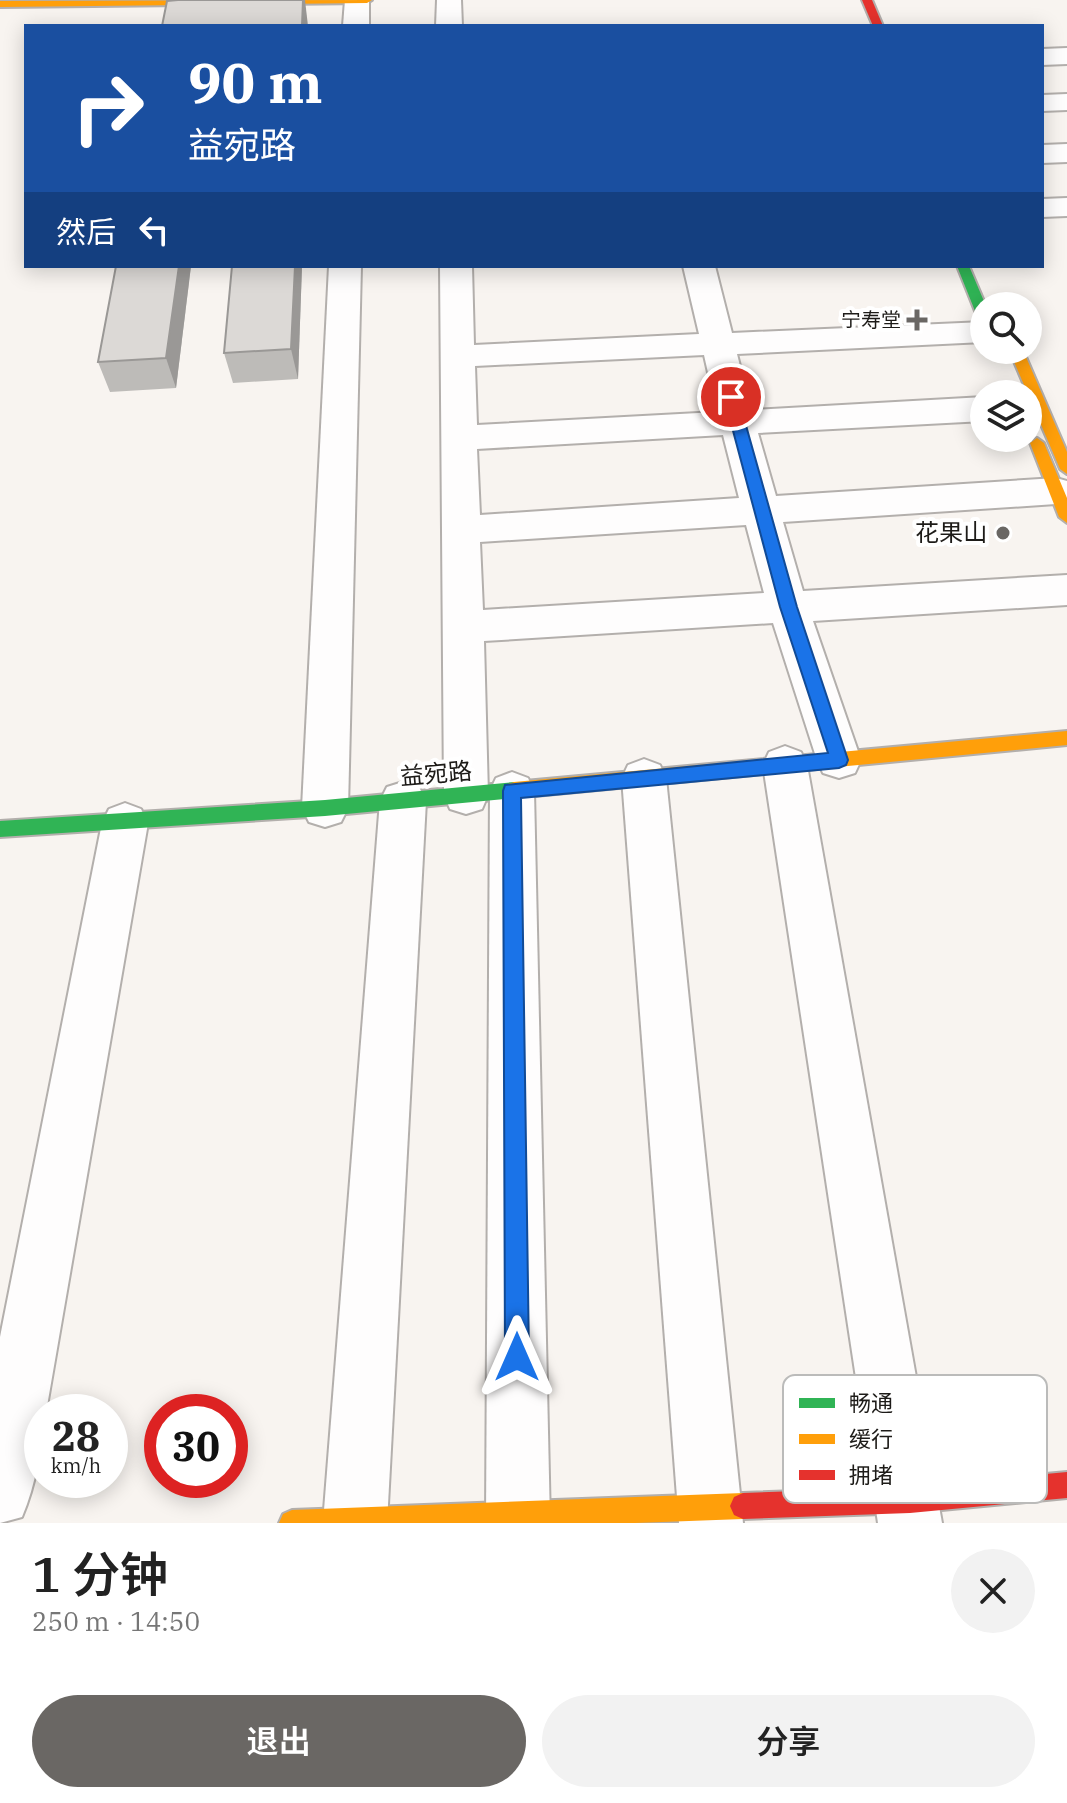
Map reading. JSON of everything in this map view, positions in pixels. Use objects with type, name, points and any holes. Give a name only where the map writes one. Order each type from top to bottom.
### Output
[{"type":"main road","points":[[0,4],[367,0]]},
{"type":"main road","points":[[852,0],[862,24]]},
{"type":"main road","points":[[867,0],[877,24]]},
{"type":"main road","points":[[964,268],[974,292]]},
{"type":"main road","points":[[981,268],[992,292]]},
{"type":"main road","points":[[1021,364],[1063,492]]},
{"type":"main road","points":[[1042,450],[1063,492]]},
{"type":"main road","name":"益宛路","points":[[0,829],[325,808],[1067,738]]},
{"type":"main road","points":[[1047,1488],[1067,1485]]},
{"type":"main road","points":[[292,1523],[908,1511],[957,1503]]},
{"type":"street","points":[[356,24],[357,0]]},
{"type":"street","points":[[449,0],[449,24]]},
{"type":"street","points":[[1044,57],[1067,56]]},
{"type":"street","points":[[1044,103],[1067,102]]},
{"type":"street","points":[[1044,154],[1067,153]]},
{"type":"street","points":[[1044,208],[1067,207]]},
{"type":"street","points":[[325,808],[345,268]]},
{"type":"street","points":[[456,268],[463,627],[489,793],[518,1518]]},
{"type":"street","points":[[700,268],[737,423],[788,607],[839,760]]},
{"type":"street","points":[[458,356],[970,333]]},
{"type":"street","points":[[459,438],[970,410]]},
{"type":"street","points":[[460,530],[1063,492]]},
{"type":"street","points":[[463,627],[1067,590]]},
{"type":"street","points":[[785,765],[886,1375]]},
{"type":"street","points":[[644,778],[711,1515]]},
{"type":"street","points":[[355,1522],[403,801]]},
{"type":"street","points":[[0,1495],[125,823]]},
{"type":"building","points":[[303,0],[302,24],[162,24],[167,1]]},
{"type":"building","points":[[116,268],[179,268],[166,358],[98,362]]},
{"type":"building","points":[[232,268],[295,268],[291,349],[224,353]]},
{"type":"traffic: fast","points":[[964,268],[974,292]]},
{"type":"traffic: fast","points":[[0,829],[325,808],[514,790]]},
{"type":"traffic: slow","points":[[0,4],[367,0]]},
{"type":"traffic: slow","points":[[1022,364],[1067,469]]},
{"type":"traffic: slow","points":[[1041,452],[1067,517]]},
{"type":"traffic: slow","points":[[514,790],[1067,738]]},
{"type":"traffic: slow","points":[[292,1523],[743,1506]]},
{"type":"traffic: jam","points":[[867,0],[877,24]]},
{"type":"traffic: jam","points":[[1047,1487],[1067,1485]]},
{"type":"traffic: jam","points":[[743,1506],[826,1503]]},
{"type":"place","name":"宁寿堂","points":[[917,320]]},
{"type":"place","name":"花果山","points":[[1003,533]]},
{"type":"route","points":[[517,1357],[512,791],[839,760],[788,607],[731,397]]}]
